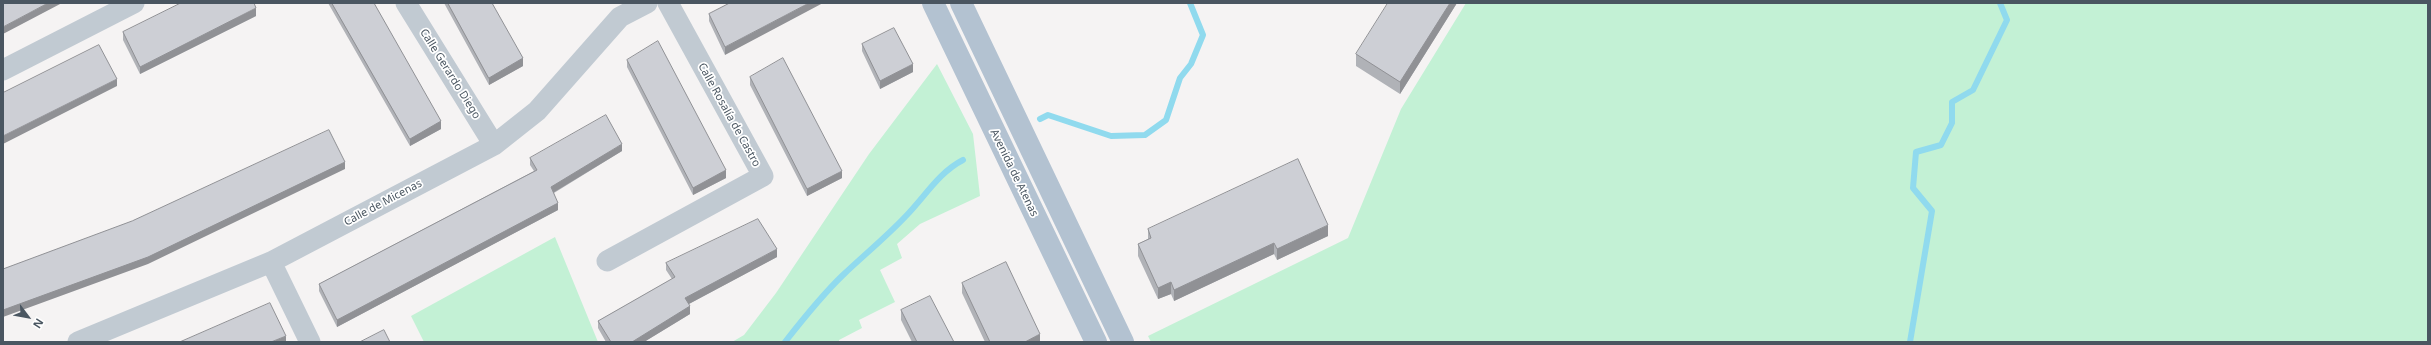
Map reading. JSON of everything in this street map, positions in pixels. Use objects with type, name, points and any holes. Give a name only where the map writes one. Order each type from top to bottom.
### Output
[{"type":"main road","name":"Avenida de Atenas","points":[[933,3],[1096,342]]},
{"type":"main road","points":[[961,3],[1123,342]]},
{"type":"street","points":[[3,70],[134,3]]},
{"type":"street","name":"Calle Gerardo Diego","points":[[406,3],[494,145]]},
{"type":"street","name":"Calle de Micenas","points":[[78,342],[271,262],[494,145],[537,111],[620,18],[647,3]]},
{"type":"street","name":"Calle Rosalía de Castro","points":[[608,261],[763,176],[668,3]]},
{"type":"street","points":[[271,262],[310,342]]},
{"type":"green space","points":[[1466,3],[2428,3],[2428,342],[1151,342],[1148,336],[1348,238],[1401,109]]},
{"type":"green space","points":[[937,64],[973,134],[980,196],[920,224],[897,244],[902,258],[880,270],[895,302],[859,320],[862,328],[839,340],[839,342],[732,342],[744,335],[776,293],[869,154]]},
{"type":"green space","points":[[555,237],[598,342],[424,342],[411,316]]},
{"type":"building","points":[[3,3],[48,3],[3,27]]},
{"type":"building","points":[[181,3],[254,3],[256,8],[140,67],[123,32]]},
{"type":"building","points":[[332,3],[374,3],[441,121],[410,139]]},
{"type":"building","points":[[448,3],[492,3],[523,58],[489,78]]},
{"type":"building","points":[[730,3],[809,3],[725,47],[709,14]]},
{"type":"building","points":[[1388,3],[1450,3],[1400,82],[1356,54]]},
{"type":"building","points":[[894,28],[913,64],[880,81],[862,44]]},
{"type":"building","points":[[658,41],[726,170],[693,188],[627,60]]},
{"type":"building","points":[[99,45],[117,79],[3,136],[3,93]]},
{"type":"building","points":[[783,58],[842,171],[807,189],[750,77]]},
{"type":"building","points":[[606,115],[622,144],[551,187],[558,203],[337,320],[319,284],[537,170],[530,158]]},
{"type":"building","points":[[329,130],[345,162],[148,257],[3,310],[3,269],[132,221]]},
{"type":"building","points":[[1298,159],[1328,225],[1277,249],[1274,243],[1174,290],[1171,282],[1158,288],[1138,244],[1151,238],[1148,229]]},
{"type":"building","points":[[758,219],[777,249],[685,298],[690,306],[632,342],[611,342],[598,321],[675,277],[666,263]]},
{"type":"building","points":[[1006,262],[1040,334],[1025,342],[990,342],[962,283]]},
{"type":"building","points":[[930,296],[954,342],[917,342],[901,310]]},
{"type":"building","points":[[270,303],[286,336],[271,342],[180,342]]},
{"type":"building","points":[[384,330],[390,342],[360,342]]},
{"type":"waterway","points":[[1040,119],[1048,115],[1111,136],[1145,135],[1166,120],[1180,78],[1191,64],[1203,35],[1190,3]]},
{"type":"waterway","points":[[1910,342],[1932,211],[1913,188],[1916,152],[1941,145],[1952,123],[1952,102],[1973,90],[2007,20],[2000,3]]},
{"type":"waterway","points":[[785,342],[813,307],[835,283],[912,210],[946,171],[963,160]]}]
